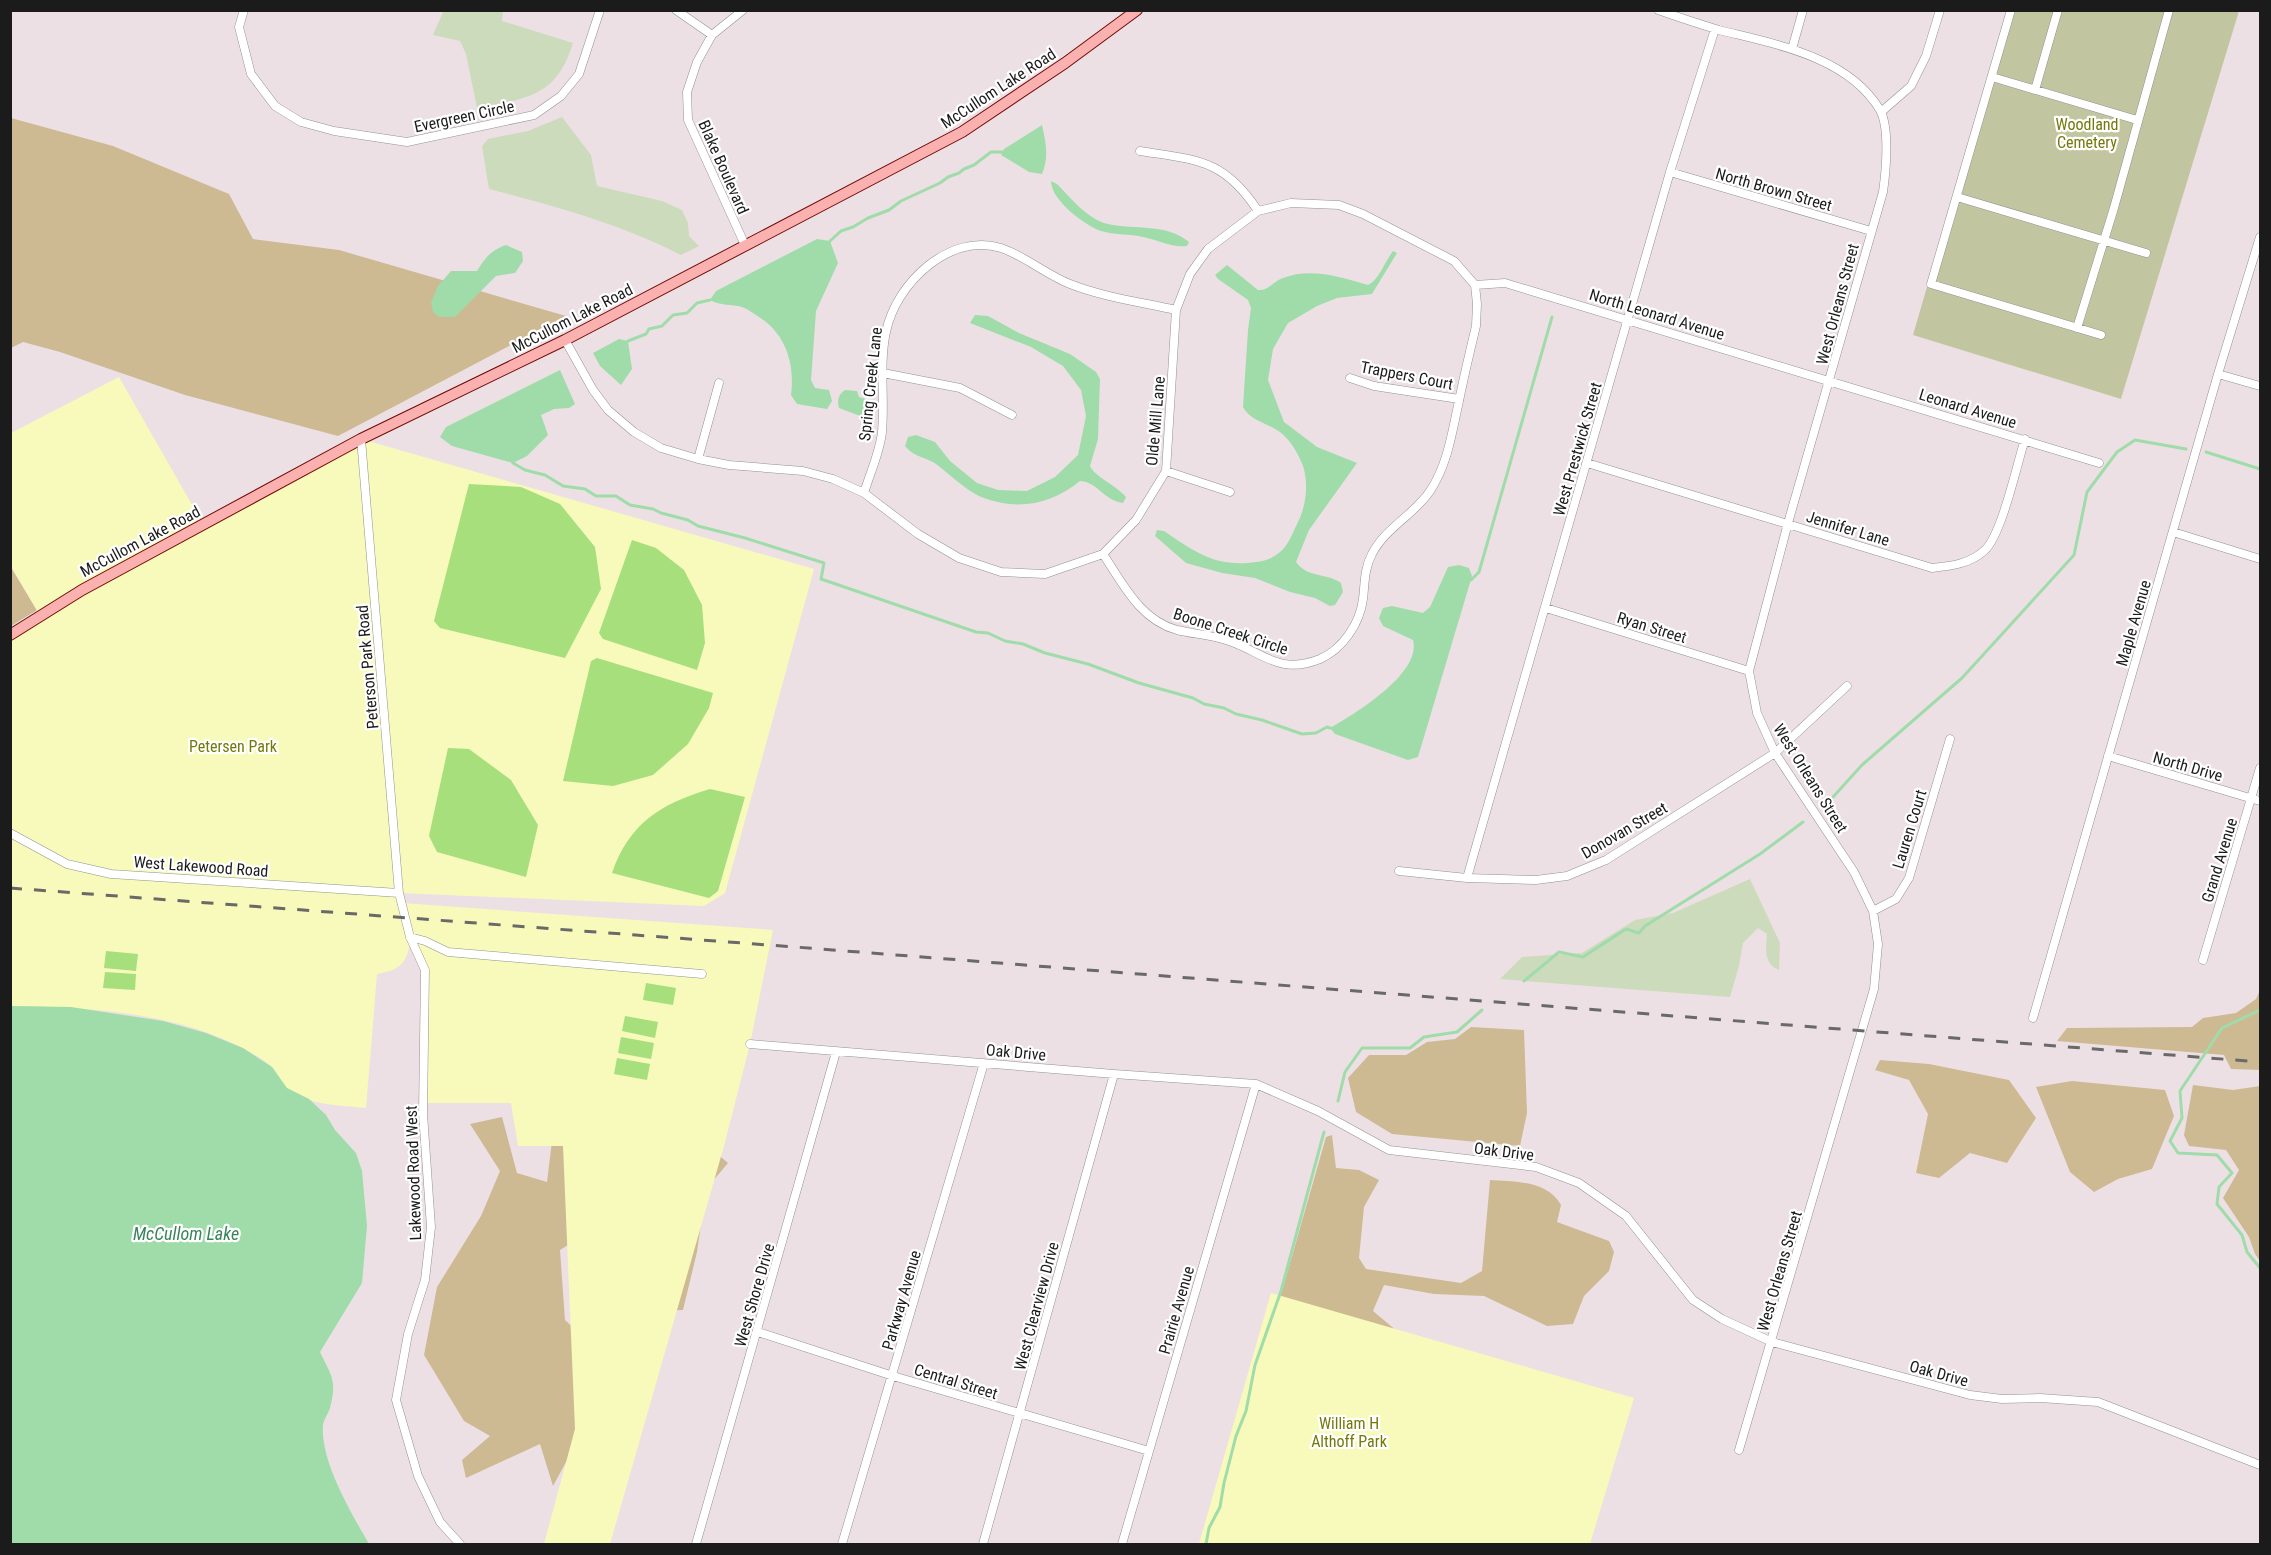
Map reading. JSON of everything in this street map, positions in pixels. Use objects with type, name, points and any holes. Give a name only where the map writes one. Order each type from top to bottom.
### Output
[{"type":"street","name":"Evergreen Circle","points":[[244,10],[239,27],[251,74],[275,106],[301,122],[334,131],[407,142],[534,115],[561,96],[579,74],[600,10]]},
{"type":"street","points":[[676,10],[712,35]]},
{"type":"street","name":"Blake Boulevard","points":[[743,10],[712,35],[698,62],[687,92],[688,120],[745,245]]},
{"type":"street","name":"McCullom Lake Road","points":[[10,635],[92,584],[361,439],[565,340],[962,132],[1065,63],[1137,10]]},
{"type":"street","points":[[1792,49],[1803,10]]},
{"type":"street","points":[[1662,11],[1792,49],[1838,69],[1864,89],[1881,112],[1911,86],[1926,56],[1940,10]]},
{"type":"street","points":[[2011,10],[1931,284],[2101,335]]},
{"type":"street","points":[[2035,90],[2058,10]]},
{"type":"street","points":[[2077,327],[2169,10]]},
{"type":"street","name":"West Prestwick Street","points":[[1467,878],[1670,172],[1715,28]]},
{"type":"street","points":[[1992,77],[2137,120]]},
{"type":"street","name":"West Orleans Street","points":[[1739,1450],[1874,989],[1878,944],[1874,911],[1854,872],[1775,753],[1757,713],[1749,671],[1788,523],[1883,192],[1887,163],[1881,112]]},
{"type":"street","points":[[1140,151],[1198,161],[1224,172],[1245,192],[1258,211]]},
{"type":"street","name":"North Brown Street","points":[[1670,172],[1871,231]]},
{"type":"street","points":[[1957,197],[2146,253]]},
{"type":"street","name":"Olde Mill Lane","points":[[565,340],[592,390],[608,410],[634,432],[661,448],[729,465],[803,471],[833,479],[864,493],[918,534],[959,558],[1001,572],[1045,574],[1103,554],[1136,519],[1166,471],[1176,309],[1190,274],[1208,249],[1258,211],[1291,203],[1339,205],[1364,214],[1454,261],[1475,285]]},
{"type":"street","name":"Maple Avenue","points":[[2033,1018],[2218,374],[2260,237]]},
{"type":"street","name":"Spring Creek Lane","points":[[864,493],[882,434],[885,332],[893,310],[905,290],[942,255],[960,247],[984,244],[1004,249],[1070,284],[1104,294],[1176,309]]},
{"type":"street","name":"North Leonard Avenue","points":[[1475,285],[1505,282],[1830,380]]},
{"type":"street","name":"Boone Creek Circle","points":[[1103,554],[1145,613],[1175,630],[1229,641],[1270,661],[1288,665],[1323,658],[1341,646],[1356,623],[1363,600],[1364,575],[1372,554],[1386,534],[1429,493],[1443,469],[1476,326],[1475,285]]},
{"type":"street","points":[[883,373],[960,388],[1012,415]]},
{"type":"street","points":[[2218,374],[2260,386]]},
{"type":"street","name":"Trappers Court","points":[[1350,378],[1374,386],[1459,399]]},
{"type":"street","name":"Leonard Avenue","points":[[1830,380],[2099,463]]},
{"type":"street","points":[[698,459],[719,383]]},
{"type":"street","name":"Peterson Park Road","points":[[361,439],[399,893]]},
{"type":"street","name":"Jennifer Lane","points":[[1587,463],[1932,568],[1963,564],[1986,550],[2000,523],[2025,439]]},
{"type":"street","points":[[1166,471],[1230,492]]},
{"type":"street","points":[[2173,532],[2260,559]]},
{"type":"street","name":"Ryan Street","points":[[1546,608],[1749,671]]},
{"type":"street","name":"Donovan Street","points":[[1399,871],[1467,878],[1536,880],[1567,876],[1577,872],[1606,860],[1775,753],[1847,686]]},
{"type":"street","name":"Lauren Court","points":[[1874,911],[1896,898],[1909,878],[1950,739]]},
{"type":"street","name":"North Drive","points":[[2108,756],[2260,801]]},
{"type":"street","name":"Grand Avenue","points":[[2203,960],[2260,768]]},
{"type":"street","name":"West Lakewood Road","points":[[10,833],[67,864],[111,874],[399,893]]},
{"type":"street","name":"Lakewood Road West","points":[[399,893],[410,937],[425,970],[423,1114],[431,1227],[424,1280],[408,1334],[396,1400],[418,1476],[440,1522],[459,1545]]},
{"type":"street","points":[[410,937],[448,952],[702,974]]},
{"type":"street","name":"Oak Drive","points":[[750,1044],[1256,1084],[1318,1111],[1389,1150],[1536,1167],[1579,1183],[1626,1216],[1693,1300],[1722,1319],[1772,1342],[1970,1395],[2002,1399],[2040,1398],[2098,1402],[2260,1466]]},
{"type":"street","name":"West Shore Drive","points":[[696,1545],[836,1052]]},
{"type":"street","name":"Parkway Avenue","points":[[842,1545],[984,1063]]},
{"type":"street","name":"West Clearview Drive","points":[[983,1545],[1114,1074]]},
{"type":"street","name":"Prairie Avenue","points":[[1122,1545],[1256,1084]]},
{"type":"street","name":"Central Street","points":[[758,1332],[1020,1415],[1149,1451]]},
{"type":"shaded area","points":[[444,10],[503,11],[502,21],[573,43],[558,75],[548,85],[525,98],[477,108],[466,54],[460,41],[433,35]]},
{"type":"shaded area","points":[[562,117],[591,155],[597,186],[662,201],[682,210],[688,223],[689,236],[699,246],[681,255],[611,225],[489,189],[482,146],[488,139],[528,131]]},
{"type":"shaded area","points":[[11,118],[113,146],[229,194],[253,239],[339,250],[566,316],[338,436],[185,395],[60,352],[23,342],[11,348]]},
{"type":"shaded area","points":[[469,484],[521,487],[560,504],[595,547],[601,589],[565,658],[440,628],[434,621]]},
{"type":"shaded area","points":[[632,540],[656,548],[684,570],[702,605],[705,643],[697,670],[603,639],[599,633]]},
{"type":"shaded area","points":[[10,566],[37,610],[11,626],[10,626]]},
{"type":"shaded area","points":[[597,658],[713,693],[709,708],[688,744],[653,775],[613,786],[563,781],[591,661]]},
{"type":"shaded area","points":[[448,748],[469,749],[511,780],[538,825],[526,877],[437,852],[429,836]]},
{"type":"shaded area","points":[[710,789],[745,797],[718,891],[709,898],[612,873],[628,840],[649,818],[677,801]]},
{"type":"shaded area","points":[[1750,879],[1780,943],[1779,970],[1768,960],[1767,934],[1758,928],[1743,943],[1730,997],[1500,979],[1522,957],[1582,953],[1635,920],[1673,913]]},
{"type":"shaded area","points":[[106,951],[138,954],[136,971],[104,968]]},
{"type":"shaded area","points":[[105,972],[136,974],[135,990],[103,988]]},
{"type":"shaded area","points":[[646,983],[676,988],[673,1005],[643,1000]]},
{"type":"shaded area","points":[[2260,990],[2260,1070],[2231,1069],[2224,1055],[2057,1041],[2067,1028],[2192,1027],[2203,1018],[2236,1013],[2256,999]]},
{"type":"shaded area","points":[[625,1016],[658,1022],[655,1038],[622,1031]]},
{"type":"shaded area","points":[[1471,1027],[1524,1030],[1527,1113],[1520,1146],[1392,1134],[1356,1112],[1348,1078],[1369,1055],[1406,1055],[1427,1042],[1455,1039]]},
{"type":"shaded area","points":[[621,1037],[654,1043],[651,1059],[618,1053]]},
{"type":"shaded area","points":[[617,1058],[650,1064],[647,1080],[614,1074]]},
{"type":"shaded area","points":[[1880,1060],[1929,1064],[2009,1080],[2036,1118],[2007,1163],[1970,1153],[1939,1178],[1916,1173],[1928,1114],[1909,1080],[1875,1070]]},
{"type":"shaded area","points":[[2072,1081],[2165,1090],[2174,1116],[2152,1169],[2118,1179],[2094,1192],[2070,1172],[2036,1087]]},
{"type":"shaded area","points":[[2193,1085],[2233,1090],[2260,1086],[2260,1261],[2249,1237],[2223,1198],[2239,1170],[2226,1150],[2189,1146],[2184,1135]]},
{"type":"shaded area","points":[[502,1117],[517,1173],[547,1182],[552,1141],[695,1135],[728,1163],[706,1189],[697,1252],[683,1310],[619,1312],[576,1240],[560,1250],[565,1320],[580,1334],[585,1427],[553,1486],[540,1444],[466,1478],[462,1460],[490,1436],[464,1421],[424,1355],[437,1287],[481,1216],[500,1171],[470,1124]]},
{"type":"shaded area","points":[[1332,1135],[1336,1168],[1359,1170],[1379,1180],[1364,1207],[1359,1258],[1366,1269],[1461,1283],[1482,1271],[1490,1180],[1520,1182],[1548,1191],[1561,1205],[1557,1222],[1609,1241],[1614,1252],[1609,1271],[1584,1296],[1573,1324],[1547,1326],[1484,1296],[1434,1294],[1384,1285],[1373,1311],[1404,1337],[1265,1351],[1326,1137]]},
{"type":"green space","name":"Woodland Cemetery","points":[[2007,11],[2239,11],[2121,399],[1913,335]]},
{"type":"green space","name":"Petersen Park","points":[[119,377],[203,524],[361,439],[814,569],[725,893],[704,906],[400,893],[402,903],[773,930],[750,1044],[724,1146],[610,1544],[544,1544],[575,1429],[563,1146],[518,1146],[511,1103],[423,1103],[425,970],[410,939],[405,960],[392,970],[377,974],[366,1108],[325,1104],[296,1094],[287,1088],[268,1063],[218,1037],[189,1027],[160,1019],[100,1010],[11,1006],[11,635],[40,616],[11,566],[11,433]]},
{"type":"green space","name":"William H Althoff Park","points":[[1271,1293],[1634,1398],[1590,1544],[1199,1544]]},
{"type":"water","points":[[1042,125],[1046,156],[1042,174],[1029,172],[1001,155],[1004,149]]},
{"type":"water","points":[[1051,181],[1093,218],[1118,226],[1170,232],[1189,242],[1187,246],[1176,246],[1094,228],[1062,204],[1052,188]]},
{"type":"water","points":[[817,239],[830,241],[838,263],[816,311],[811,380],[815,388],[829,390],[832,401],[827,409],[797,404],[791,395],[790,361],[787,351],[776,332],[768,324],[744,308],[710,300],[716,291]]},
{"type":"water","points":[[506,245],[522,252],[523,261],[515,273],[496,276],[455,317],[439,317],[433,312],[431,303],[438,286],[451,271],[477,271],[489,255]]},
{"type":"water","points":[[1393,251],[1397,253],[1372,294],[1337,298],[1317,306],[1288,323],[1273,349],[1268,380],[1284,422],[1317,447],[1357,463],[1309,530],[1296,562],[1306,571],[1341,583],[1343,592],[1335,605],[1330,606],[1315,598],[1290,592],[1255,578],[1222,573],[1186,563],[1155,536],[1157,530],[1164,531],[1196,552],[1217,560],[1242,563],[1269,559],[1287,544],[1300,517],[1306,495],[1303,466],[1291,443],[1280,432],[1250,416],[1243,407],[1251,308],[1248,300],[1215,275],[1227,265],[1258,290],[1265,289],[1280,279],[1304,273],[1326,274],[1368,285],[1379,275]]},
{"type":"water","points":[[975,315],[988,316],[1019,333],[1070,354],[1096,372],[1100,379],[1098,439],[1090,466],[1096,474],[1126,497],[1123,503],[1110,498],[1092,484],[1080,481],[1057,496],[1033,503],[1008,504],[995,501],[981,497],[964,487],[932,461],[912,453],[905,446],[908,437],[916,435],[935,442],[950,461],[977,483],[998,490],[1027,491],[1055,477],[1078,455],[1086,416],[1081,390],[1063,366],[1031,347],[970,323]]},
{"type":"water","points":[[619,339],[628,341],[632,369],[621,385],[600,366],[593,353]]},
{"type":"water","points":[[560,370],[575,404],[569,408],[554,409],[541,415],[548,435],[527,456],[513,463],[452,446],[440,437],[446,427]]},
{"type":"water","points":[[845,390],[857,391],[859,397],[866,399],[865,416],[839,408],[839,398]]},
{"type":"water","points":[[1459,565],[1469,568],[1472,576],[1418,757],[1408,760],[1335,734],[1330,728],[1370,703],[1384,691],[1407,666],[1413,653],[1413,640],[1383,626],[1379,618],[1383,608],[1392,606],[1423,613],[1430,607],[1448,567]]},
{"type":"water","name":"McCullom Lake","points":[[11,1006],[71,1007],[163,1021],[206,1033],[243,1048],[272,1067],[287,1088],[309,1099],[326,1115],[335,1130],[356,1153],[362,1171],[367,1226],[362,1283],[320,1352],[333,1385],[330,1408],[323,1425],[323,1439],[327,1455],[338,1487],[369,1544],[11,1544]]},
{"type":"waterway","points":[[830,241],[841,231],[889,210],[901,201],[974,165],[991,152],[1003,152]]},
{"type":"waterway","points":[[628,341],[646,334],[649,329],[662,326],[673,315],[687,313],[697,303],[710,300]]},
{"type":"waterway","points":[[1471,580],[1479,572],[1552,317]]},
{"type":"waterway","points":[[1824,807],[1862,765],[1962,678],[2074,555],[2087,492],[2117,452],[2135,440],[2186,449]]},
{"type":"waterway","points":[[2206,452],[2260,469]]},
{"type":"waterway","points":[[513,463],[525,470],[545,475],[563,486],[585,489],[596,496],[616,496],[630,505],[653,509],[688,520],[698,526],[824,563],[821,579],[976,632],[988,633],[1005,641],[1023,644],[1045,653],[1088,664],[1139,683],[1193,698],[1204,704],[1224,708],[1236,714],[1302,734],[1316,733],[1327,727],[1330,728]]},
{"type":"waterway","points":[[1524,981],[1559,952],[1583,957],[1626,929],[1639,933],[1645,926],[1760,854],[1803,822]]},
{"type":"waterway","points":[[1338,1101],[1345,1072],[1362,1048],[1410,1048],[1424,1037],[1457,1032],[1482,1010]]},
{"type":"waterway","points":[[2260,1010],[2222,1028],[2180,1091],[2182,1118],[2170,1141],[2178,1153],[2217,1155],[2232,1173],[2219,1187],[2217,1204],[2242,1235],[2247,1252],[2260,1268]]},
{"type":"waterway","points":[[1206,1544],[1209,1528],[1220,1507],[1236,1436],[1246,1411],[1255,1365],[1281,1291],[1324,1132]]},
{"type":"railway","points":[[10,888],[2260,1062]]}]
